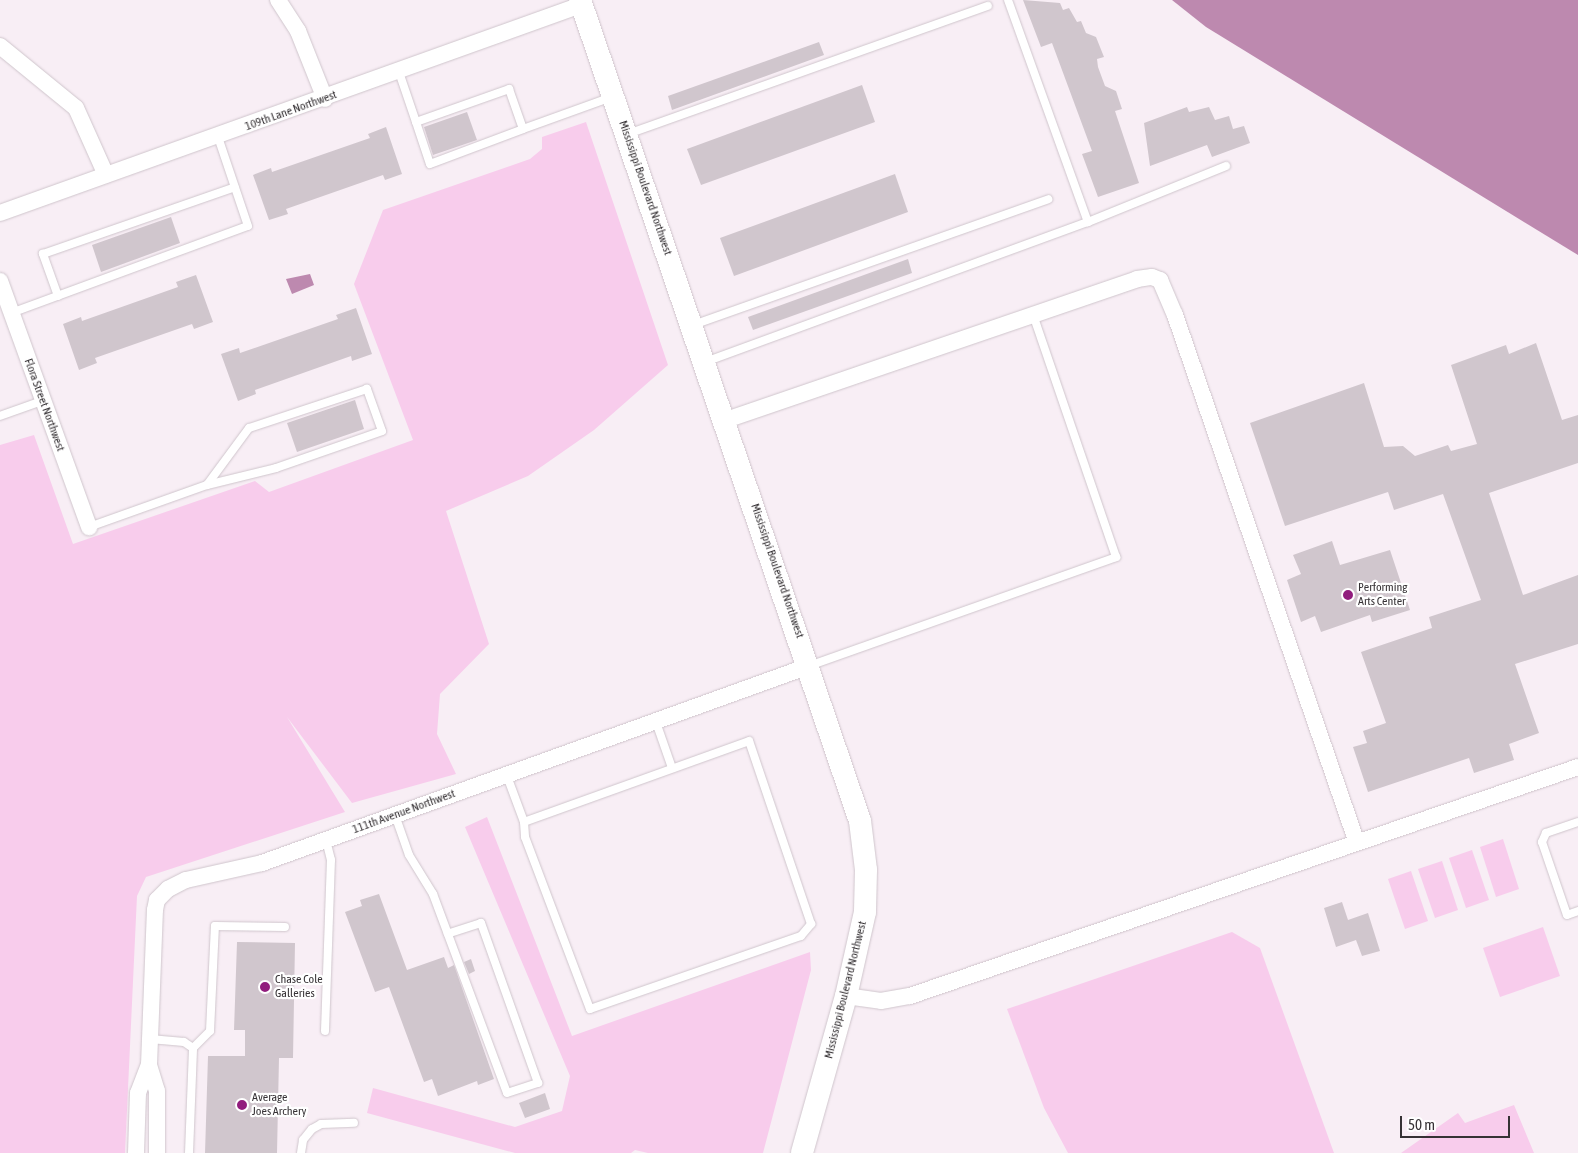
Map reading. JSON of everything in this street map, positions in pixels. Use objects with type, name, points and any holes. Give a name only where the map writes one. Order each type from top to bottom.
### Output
[{"type":"street","points":[[278,0],[298,31],[325,99]]},
{"type":"street","name":"109th Lane Northwest","points":[[0,213],[325,99],[580,2]]},
{"type":"street","name":"Mississippi Boulevard Northwest","points":[[580,2],[691,325],[726,420],[855,802],[865,855],[864,912],[846,996],[802,1153]]},
{"type":"street","points":[[0,46],[76,108],[106,175]]},
{"type":"street","points":[[726,420],[1144,277],[1160,280],[1165,287],[1357,843]]},
{"type":"street","name":"Flora Street Northwest","points":[[0,281],[42,401],[90,527]]},
{"type":"street","name":"111th Avenue Northwest","points":[[136,1153],[138,1093],[149,1066],[157,900],[168,889],[186,880],[262,863],[809,666]]},
{"type":"street","points":[[846,996],[881,1001],[910,996],[1578,767]]},
{"type":"street","name":"111th Avenue Northwest","points":[[149,1066],[158,1091],[157,1153]]},
{"type":"lane","points":[[1008,0],[1088,222]]},
{"type":"lane","points":[[626,134],[988,6]]},
{"type":"lane","points":[[399,72],[430,164],[614,97]]},
{"type":"lane","points":[[416,122],[510,89],[523,129]]},
{"type":"lane","points":[[11,313],[248,226],[218,137]]},
{"type":"lane","points":[[705,362],[1088,222],[1226,166]]},
{"type":"lane","points":[[58,296],[43,254],[235,186]]},
{"type":"lane","points":[[691,325],[1048,199]]},
{"type":"lane","points":[[809,666],[1116,557],[1033,315]]},
{"type":"lane","points":[[90,527],[207,485],[276,468],[382,431],[366,389],[249,428],[207,485]]},
{"type":"lane","points":[[0,416],[42,401]]},
{"type":"lane","points":[[656,722],[672,768]]},
{"type":"lane","points":[[507,776],[524,822],[524,837],[590,1009],[802,936],[811,924],[809,912],[749,741],[524,822]]},
{"type":"lane","points":[[394,815],[409,855],[433,894],[448,934],[508,1093],[538,1083],[481,923],[448,934]]},
{"type":"lane","points":[[1578,822],[1546,833],[1542,842],[1567,914],[1578,911]]},
{"type":"lane","points":[[325,1031],[331,860],[326,840]]},
{"type":"lane","points":[[189,1153],[193,1048],[210,1031],[215,926],[285,927]]},
{"type":"lane","points":[[150,1039],[184,1042],[193,1048]]},
{"type":"lane","points":[[301,1153],[303,1140],[312,1129],[321,1124],[354,1123]]},
{"type":"shaded area","points":[[1172,0],[1578,0],[1578,255],[1206,27]]},
{"type":"shaded area","points":[[586,122],[668,365],[594,430],[528,476],[446,511],[489,644],[440,694],[437,734],[456,774],[352,803],[287,717],[345,812],[146,877],[137,896],[125,1153],[0,1153],[0,445],[34,435],[73,544],[255,481],[269,492],[413,440],[354,284],[383,210],[530,159],[542,149],[542,137]]},
{"type":"shaded area","points":[[310,274],[314,285],[292,294],[286,279]]},
{"type":"shaded area","points":[[487,817],[572,1036],[810,952],[811,970],[763,1153],[648,1153],[635,1150],[631,1153],[515,1153],[367,1113],[373,1088],[515,1127],[562,1111],[570,1076],[465,827]]},
{"type":"shaded area","points":[[1503,839],[1519,889],[1496,897],[1480,847]]},
{"type":"shaded area","points":[[1472,850],[1489,900],[1466,908],[1449,858]]},
{"type":"shaded area","points":[[1442,861],[1458,910],[1435,918],[1418,869]]},
{"type":"shaded area","points":[[1411,871],[1428,921],[1405,929],[1388,879]]},
{"type":"shaded area","points":[[1543,927],[1560,976],[1500,997],[1483,948]]},
{"type":"shaded area","points":[[1232,932],[1260,948],[1334,1153],[1068,1153],[1044,1108],[1007,1009]]},
{"type":"shaded area","points":[[1514,1105],[1534,1153],[1401,1153],[1458,1113],[1465,1123]]},
{"type":"building","points":[[1023,0],[1060,3],[1063,10],[1069,8],[1077,22],[1081,21],[1086,33],[1096,37],[1104,57],[1097,59],[1098,67],[1105,86],[1116,91],[1122,109],[1115,111],[1139,183],[1098,197],[1082,154],[1092,151],[1052,43],[1041,47]]},
{"type":"building","points":[[819,42],[824,55],[672,110],[668,96]]},
{"type":"building","points":[[862,85],[875,122],[701,185],[687,149]]},
{"type":"building","points":[[1187,107],[1189,112],[1209,107],[1215,120],[1229,116],[1233,129],[1244,126],[1250,143],[1212,157],[1207,145],[1150,166],[1144,123]]},
{"type":"building","points":[[467,112],[477,140],[433,155],[424,127]]},
{"type":"building","points":[[386,127],[402,174],[385,180],[383,175],[286,209],[288,214],[269,220],[253,175],[271,168],[272,172],[370,138],[368,134]]},
{"type":"building","points":[[895,174],[908,212],[734,276],[720,238]]},
{"type":"building","points":[[171,217],[180,243],[101,272],[92,245]]},
{"type":"building","points":[[908,259],[912,273],[753,330],[748,317]]},
{"type":"building","points":[[196,275],[213,322],[194,329],[192,324],[95,358],[97,363],[79,370],[63,324],[81,317],[82,321],[178,287],[176,282]]},
{"type":"building","points":[[356,308],[372,354],[352,361],[351,356],[255,390],[256,394],[238,401],[221,354],[239,348],[240,353],[338,319],[336,315]]},
{"type":"building","points":[[1536,343],[1562,420],[1578,415],[1578,463],[1489,493],[1523,595],[1578,575],[1578,644],[1515,664],[1539,733],[1509,744],[1514,760],[1474,773],[1469,758],[1368,792],[1353,747],[1367,743],[1363,731],[1386,723],[1361,652],[1432,628],[1429,617],[1481,600],[1443,494],[1394,510],[1388,492],[1285,526],[1250,423],[1364,383],[1384,447],[1403,446],[1415,456],[1448,445],[1451,451],[1477,444],[1451,365],[1506,345],[1509,354]]},
{"type":"building","points":[[355,400],[364,429],[297,452],[287,423]]},
{"type":"building","name":"Performing Arts Center","points":[[1332,541],[1340,565],[1390,550],[1410,610],[1372,622],[1370,615],[1321,632],[1315,616],[1301,622],[1287,580],[1301,574],[1293,555]]},
{"type":"building","points":[[379,894],[407,970],[444,957],[448,968],[454,965],[494,1079],[478,1085],[477,1081],[438,1096],[432,1079],[424,1082],[389,987],[375,992],[345,912],[362,906],[360,900]]},
{"type":"building","points":[[1342,902],[1348,920],[1368,913],[1380,951],[1362,956],[1356,940],[1336,947],[1324,908]]},
{"type":"building","points":[[237,942],[295,943],[293,1058],[279,1058],[277,1153],[205,1153],[208,1056],[245,1056],[245,1030],[234,1030]]},
{"type":"building","points":[[471,959],[475,971],[469,974],[464,962]]},
{"type":"building","points":[[545,1093],[550,1109],[525,1118],[519,1103]]},
{"type":"place","name":"Performing Arts Center","points":[[1348,595]]},
{"type":"place","name":"Chase Cole Galleries","points":[[265,987]]},
{"type":"place","name":"Average Joes Archery","points":[[242,1105]]}]
